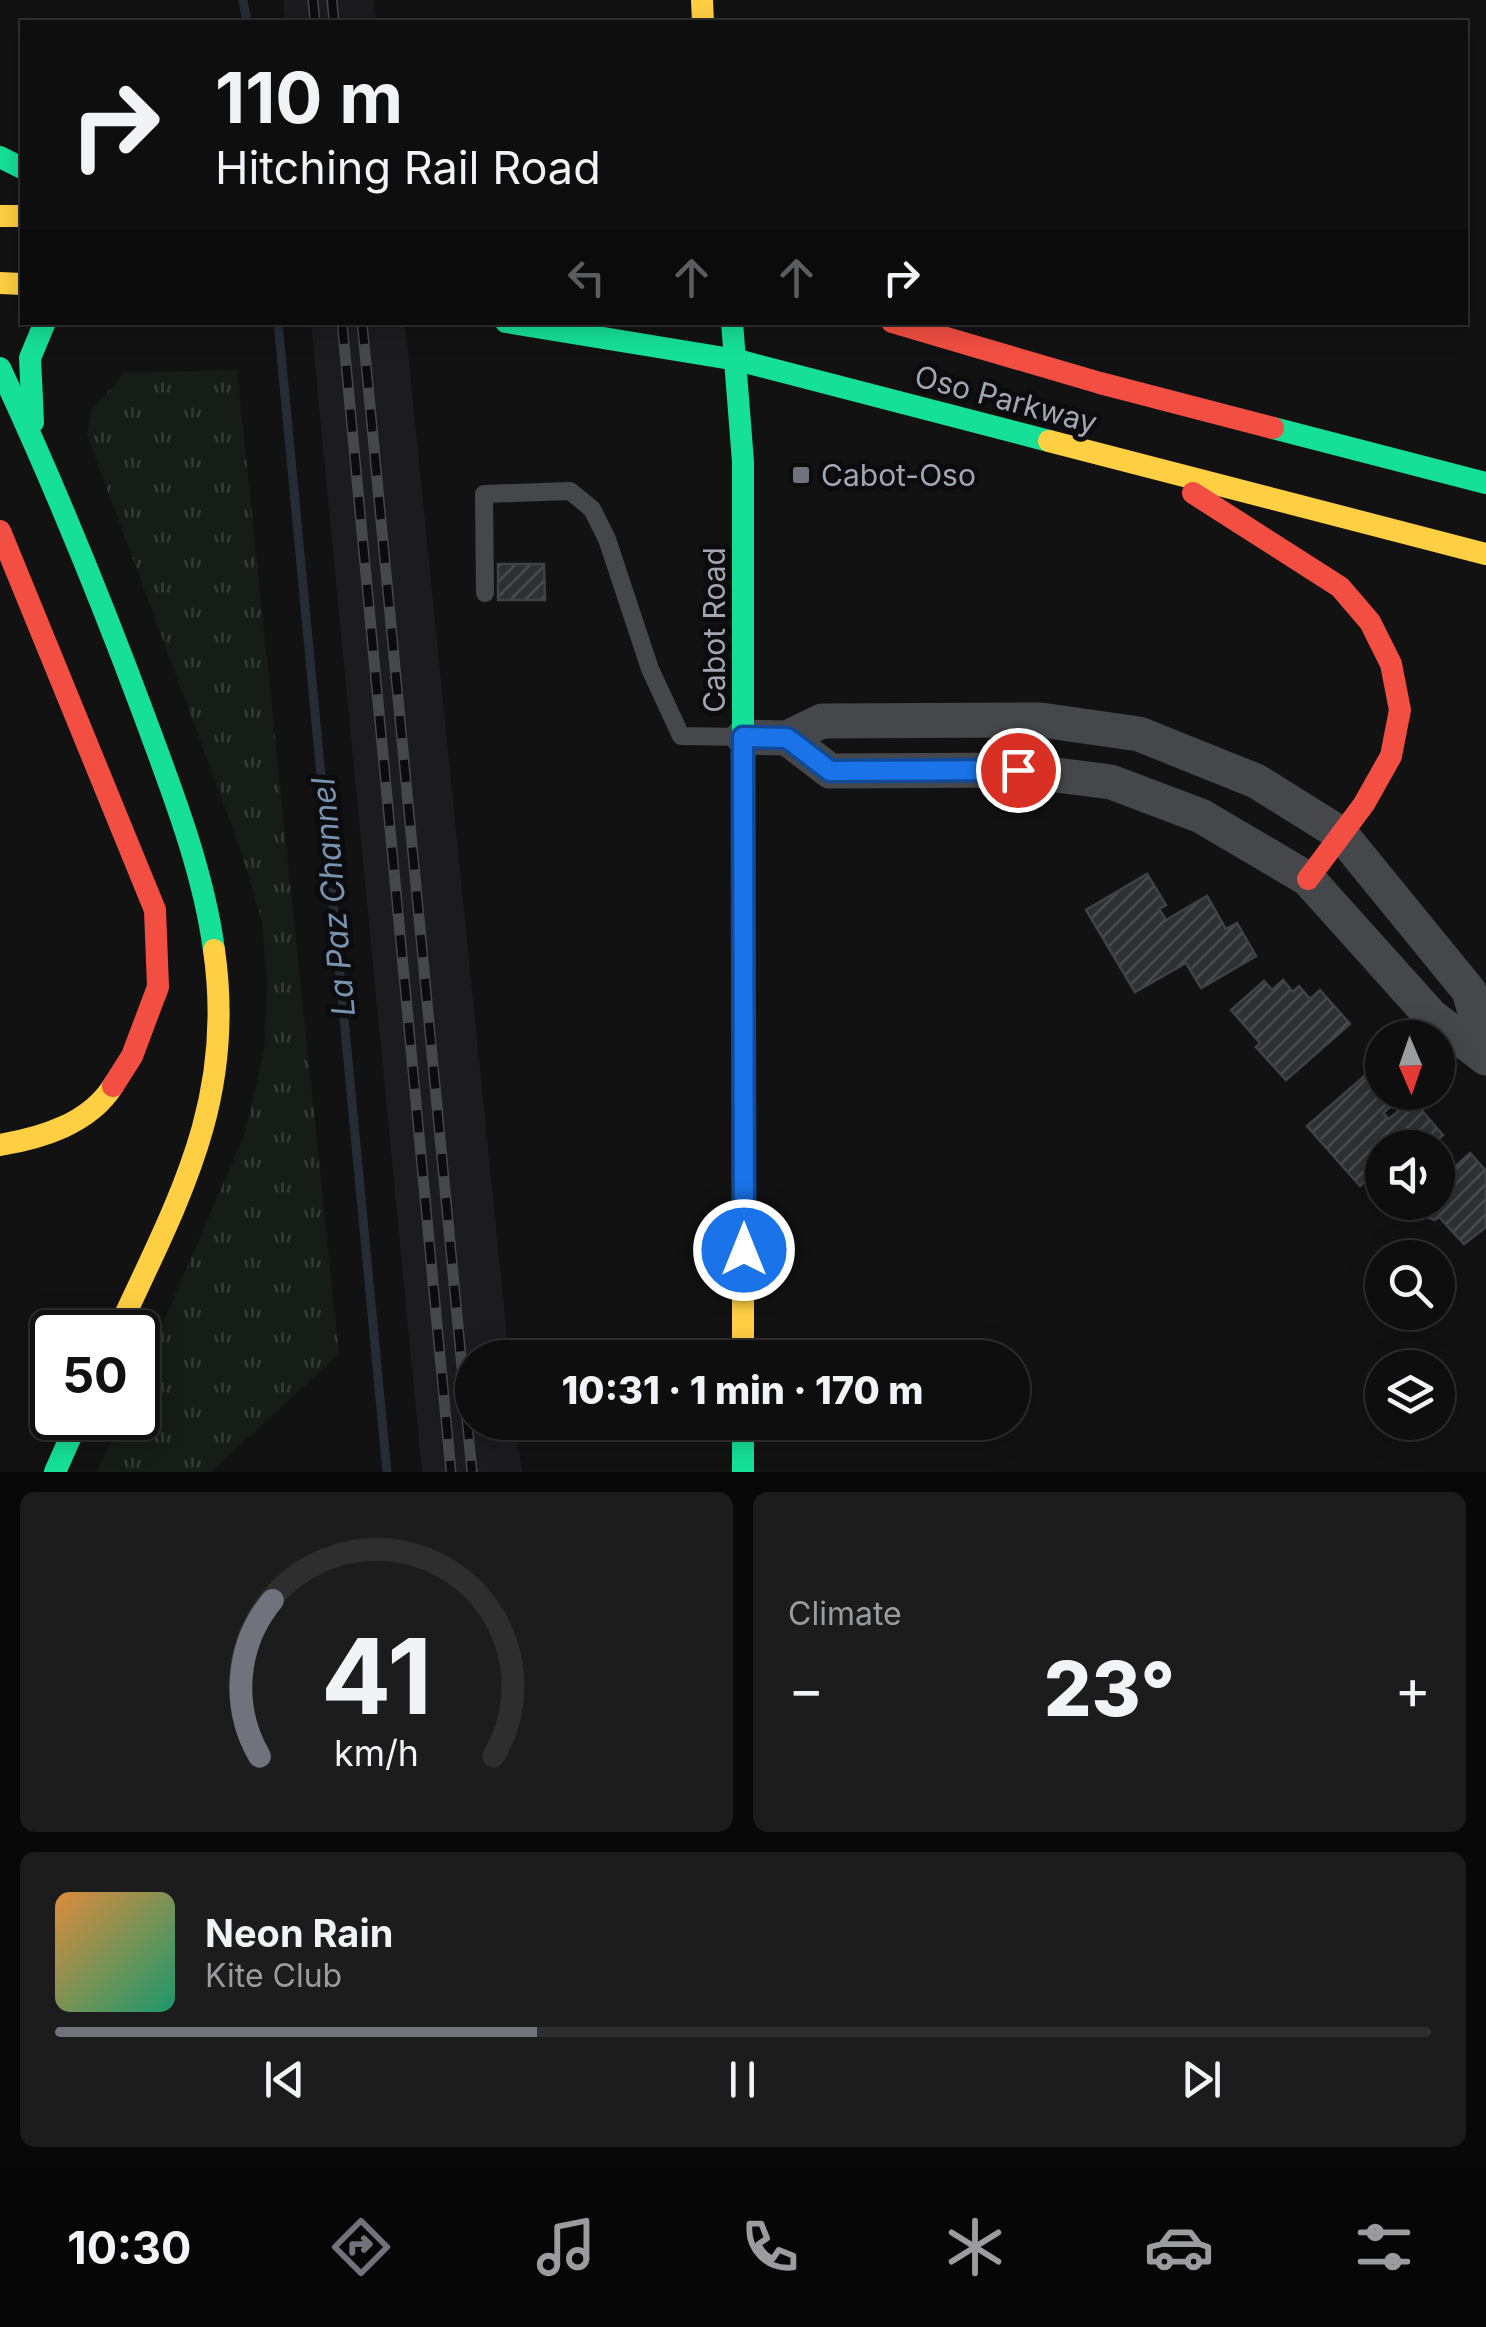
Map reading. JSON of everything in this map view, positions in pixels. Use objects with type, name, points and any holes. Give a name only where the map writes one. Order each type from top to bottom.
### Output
[{"type":"main road","points":[[36,445],[28,365],[32,342],[43,325]]},
{"type":"main road","name":"Oso Parkway","points":[[524,325],[736,360],[1486,554]]},
{"type":"main road","name":"Cabot Road","points":[[732,325],[744,462],[743,1340]]},
{"type":"main road","name":"Oso Parkway","points":[[902,325],[1100,383],[1486,483]]},
{"type":"main road","points":[[0,368],[88,564],[199,871],[215,948],[220,997],[218,1070],[207,1121],[127,1310]]},
{"type":"main road","points":[[1158,470],[1340,587],[1360,606],[1392,663],[1399,721],[1392,752],[1380,779],[1308,879]]},
{"type":"main road","points":[[0,531],[155,910],[158,986],[132,1056],[110,1093],[76,1121],[39,1138],[0,1145]]},
{"type":"main road","points":[[55,1472],[70,1440]]},
{"type":"main road","points":[[743,1440],[743,1472]]},
{"type":"street","points":[[743,737],[787,738],[822,721],[1040,720],[1139,734],[1256,782],[1341,834],[1469,991],[1486,1050]]},
{"type":"street","points":[[787,738],[830,771],[1018,770],[1111,782],[1201,816],[1308,879],[1431,1016],[1486,1058]]},
{"type":"lane","points":[[486,593],[484,494],[570,491],[592,510],[608,539],[650,669],[681,736],[743,737]]},
{"type":"shaded area","points":[[283,0],[374,0],[376,20],[285,20]]},
{"type":"shaded area","points":[[311,325],[405,325],[507,1340],[455,1340],[455,1440],[518,1440],[522,1472],[422,1472]]},
{"type":"green space","points":[[237,370],[339,1354],[211,1472],[97,1472],[111,1440],[160,1440],[160,1329],[244,1136],[264,1051],[267,983],[262,921],[239,845],[87,435],[91,411],[124,373]]},
{"type":"building","points":[[498,564],[544,564],[545,600],[498,600]]},
{"type":"building","points":[[1147,874],[1166,905],[1159,909],[1166,920],[1207,896],[1226,929],[1237,923],[1256,956],[1201,988],[1186,963],[1135,992],[1086,910]]},
{"type":"building","points":[[1283,980],[1293,992],[1299,986],[1310,999],[1320,990],[1350,1024],[1286,1080],[1256,1047],[1260,1043],[1231,1010],[1264,981],[1272,990]]},
{"type":"building","points":[[1365,1075],[1365,1110],[1387,1110],[1383,1113],[1389,1119],[1399,1110],[1421,1110],[1439,1130],[1365,1130],[1365,1181],[1360,1186],[1307,1126]]},
{"type":"building","points":[[1470,1153],[1486,1171],[1486,1227],[1464,1244],[1442,1220],[1455,1220],[1455,1167]]},
{"type":"waterway","name":"La Paz Channel","points":[[243,0],[247,20]]},
{"type":"waterway","name":"La Paz Channel","points":[[278,325],[387,1472]]},
{"type":"railway","points":[[313,0],[315,20]]},
{"type":"railway","points":[[332,0],[334,20]]},
{"type":"railway","points":[[342,325],[451,1472]]},
{"type":"railway","points":[[362,325],[472,1472]]},
{"type":"traffic: fast","points":[[0,157],[20,167]]},
{"type":"traffic: fast","points":[[33,422],[30,358],[44,325]]},
{"type":"traffic: fast","points":[[524,325],[737,360],[1049,441]]},
{"type":"traffic: fast","points":[[732,325],[743,462],[743,1009]]},
{"type":"traffic: fast","points":[[0,368],[75,540],[165,772],[194,860],[214,950]]},
{"type":"traffic: fast","points":[[1273,428],[1486,483]]},
{"type":"traffic: fast","points":[[55,1472],[69,1440]]},
{"type":"traffic: fast","points":[[743,1440],[743,1472]]},
{"type":"traffic: slow","points":[[702,0],[703,20]]},
{"type":"traffic: slow","points":[[0,216],[20,216]]},
{"type":"traffic: slow","points":[[0,283],[20,284]]},
{"type":"traffic: slow","points":[[1049,441],[1486,554]]},
{"type":"traffic: slow","points":[[127,1310],[180,1193],[209,1102],[217,1055],[219,1004],[214,950]]},
{"type":"traffic: slow","points":[[743,1009],[743,1340]]},
{"type":"traffic: slow","points":[[0,1145],[32,1138],[78,1120],[113,1086]]},
{"type":"traffic: jam","points":[[902,325],[1273,428]]},
{"type":"traffic: jam","points":[[1193,493],[1340,587],[1370,622],[1391,664],[1400,710],[1391,756],[1364,804],[1308,879]]},
{"type":"traffic: jam","points":[[0,531],[155,910],[158,987],[132,1056],[113,1086]]},
{"type":"place","name":"Cabot-Oso","points":[[801,475]]},
{"type":"route","points":[[744,1250],[743,737],[787,738],[830,771],[1018,770]]}]
